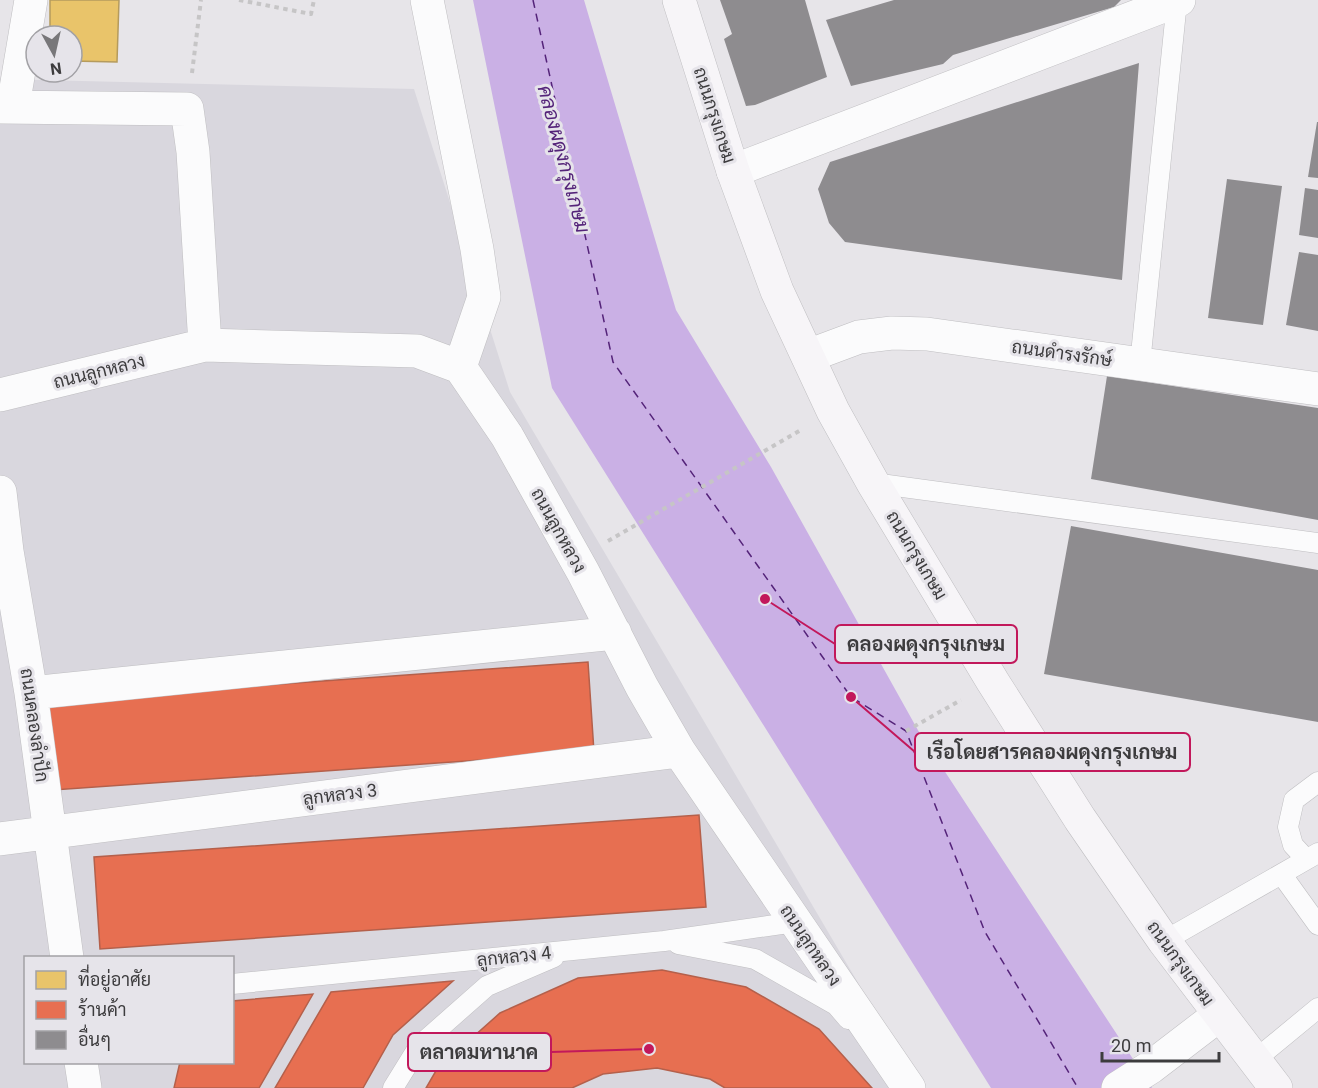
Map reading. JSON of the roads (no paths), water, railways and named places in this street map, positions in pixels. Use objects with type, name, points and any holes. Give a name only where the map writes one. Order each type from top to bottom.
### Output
[{"type":"main road","name":"ถนนกรุงเกษม","points":[[679,0],[733,171],[777,291],[833,411],[873,483],[993,682],[1080,819],[1164,941],[1276,1088]]},
{"type":"street","points":[[31,0],[6,106],[187,109],[193,152],[204,345]]},
{"type":"street","points":[[427,0],[477,249],[484,297],[460,367]]},
{"type":"street","points":[[733,171],[1178,1]]},
{"type":"street","name":"ถนนดำรงรักษ์","points":[[808,356],[858,337],[892,333],[916,334],[1318,389]]},
{"type":"street","name":"ถนนลูกหลวง","points":[[0,395],[204,345],[417,351],[460,367],[507,436],[642,687],[679,751],[904,1083]]},
{"type":"street","name":"ถนนคลองลำปัก","points":[[0,492],[3,551],[31,693],[67,956]]},
{"type":"street","points":[[31,693],[615,633]]},
{"type":"street","name":"ลูกหลวง 3","points":[[0,839],[679,751]]},
{"type":"street","points":[[1118,1088],[1151,1067],[1219,1015]]},
{"type":"street","points":[[81,1064],[85,1088]]},
{"type":"lane","points":[[1140,364],[1178,1]]},
{"type":"lane","points":[[873,483],[1318,543]]},
{"type":"lane","points":[[1164,941],[1312,856],[1293,845],[1288,826],[1294,800],[1318,782]]},
{"type":"lane","points":[[1282,875],[1318,925]]},
{"type":"lane","name":"ลูกหลวง 4","points":[[234,984],[664,941],[795,922]]},
{"type":"lane","points":[[664,941],[755,959],[836,1005],[904,1083]]},
{"type":"lane","points":[[393,1088],[419,1046],[487,987],[570,950]]},
{"type":"lane","points":[[1255,1060],[1318,1008]]},
{"type":"water","name":"คลองผดุงกรุงเกษม","points":[[473,0],[584,0],[676,310],[771,467],[919,732],[1152,1088],[991,1088],[552,388]]},
{"type":"place","name":"คลองผดุงกรุงเกษม","points":[[765,599]]},
{"type":"place","name":"เรือโดยสารคลองผดุงกรุงเกษม","points":[[851,697]]},
{"type":"place","name":"ตลาดมหานาค","points":[[649,1049]]}]
